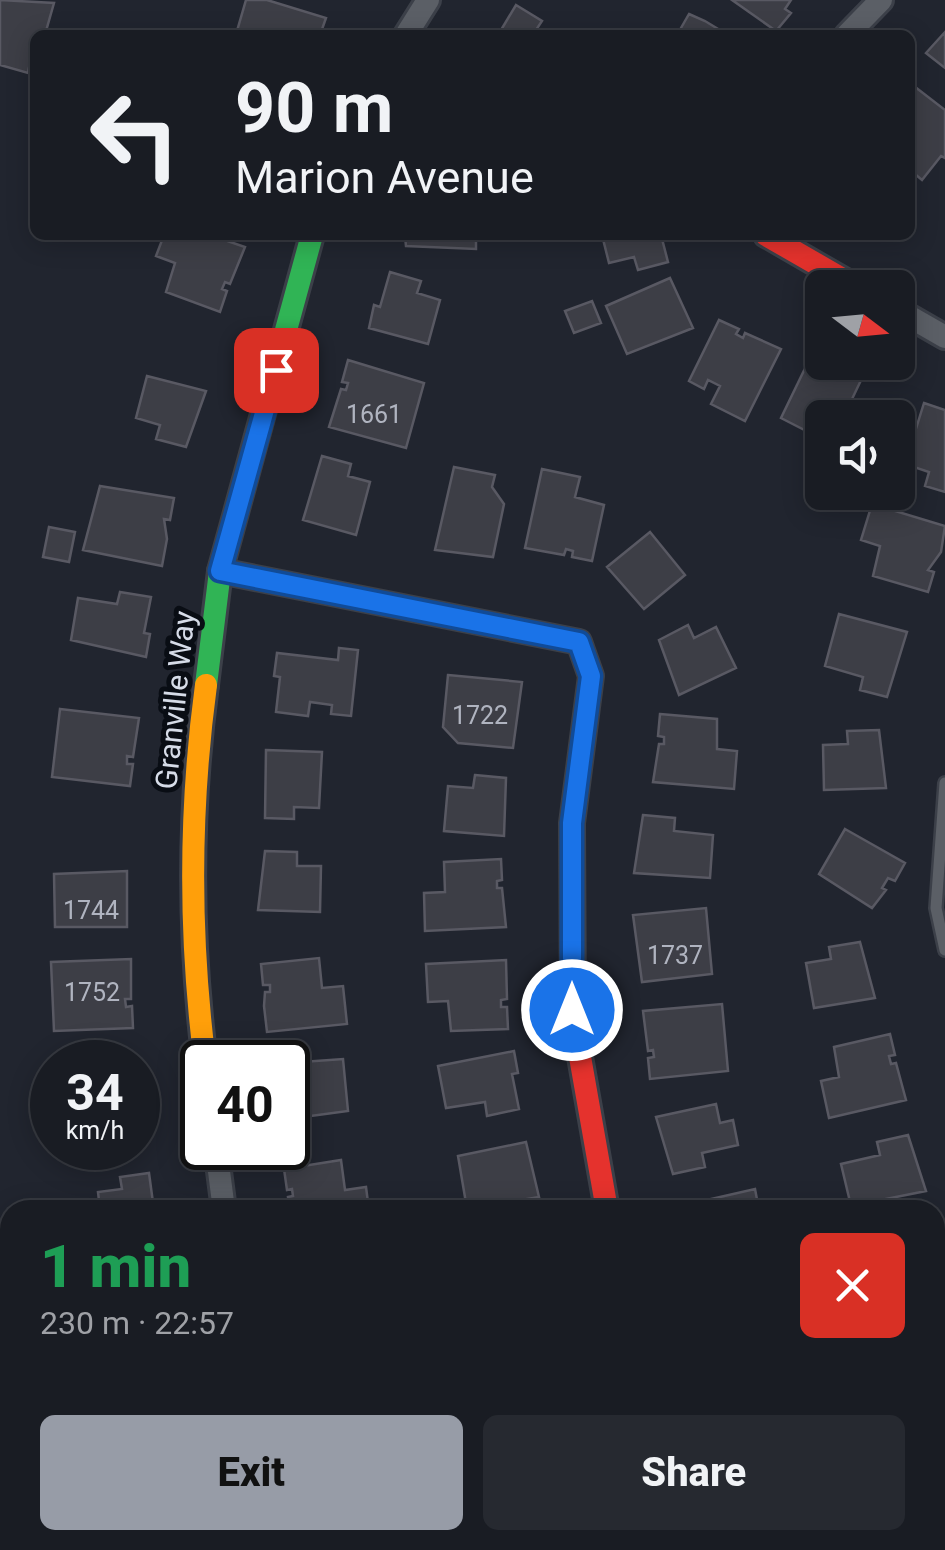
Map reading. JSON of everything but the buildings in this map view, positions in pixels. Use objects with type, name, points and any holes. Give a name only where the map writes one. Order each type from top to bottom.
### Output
[{"type":"street","points":[[409,30],[428,0]]},
{"type":"street","points":[[852,30],[881,0]]},
{"type":"street","name":"Granville Way","points":[[203,1040],[192,961],[194,775],[220,571],[311,240]]},
{"type":"street","points":[[775,240],[827,270]]},
{"type":"street","points":[[915,320],[945,337]]},
{"type":"street","points":[[220,571],[579,642],[591,676],[572,823],[572,1010],[605,1200]]},
{"type":"street","points":[[219,1170],[223,1200]]},
{"type":"lane","points":[[945,782],[936,908],[945,950]]},
{"type":"traffic: fast","points":[[206,685],[220,571],[311,240]]},
{"type":"traffic: slow","points":[[220,571],[579,642],[591,676],[572,823],[573,1017]]},
{"type":"traffic: slow","points":[[203,1040],[193,874],[196,779],[206,685]]},
{"type":"traffic: jam","points":[[775,240],[827,270]]},
{"type":"traffic: jam","points":[[573,1017],[605,1200]]},
{"type":"route","points":[[276,370],[220,571],[579,642],[591,676],[572,823],[572,1010]]}]
